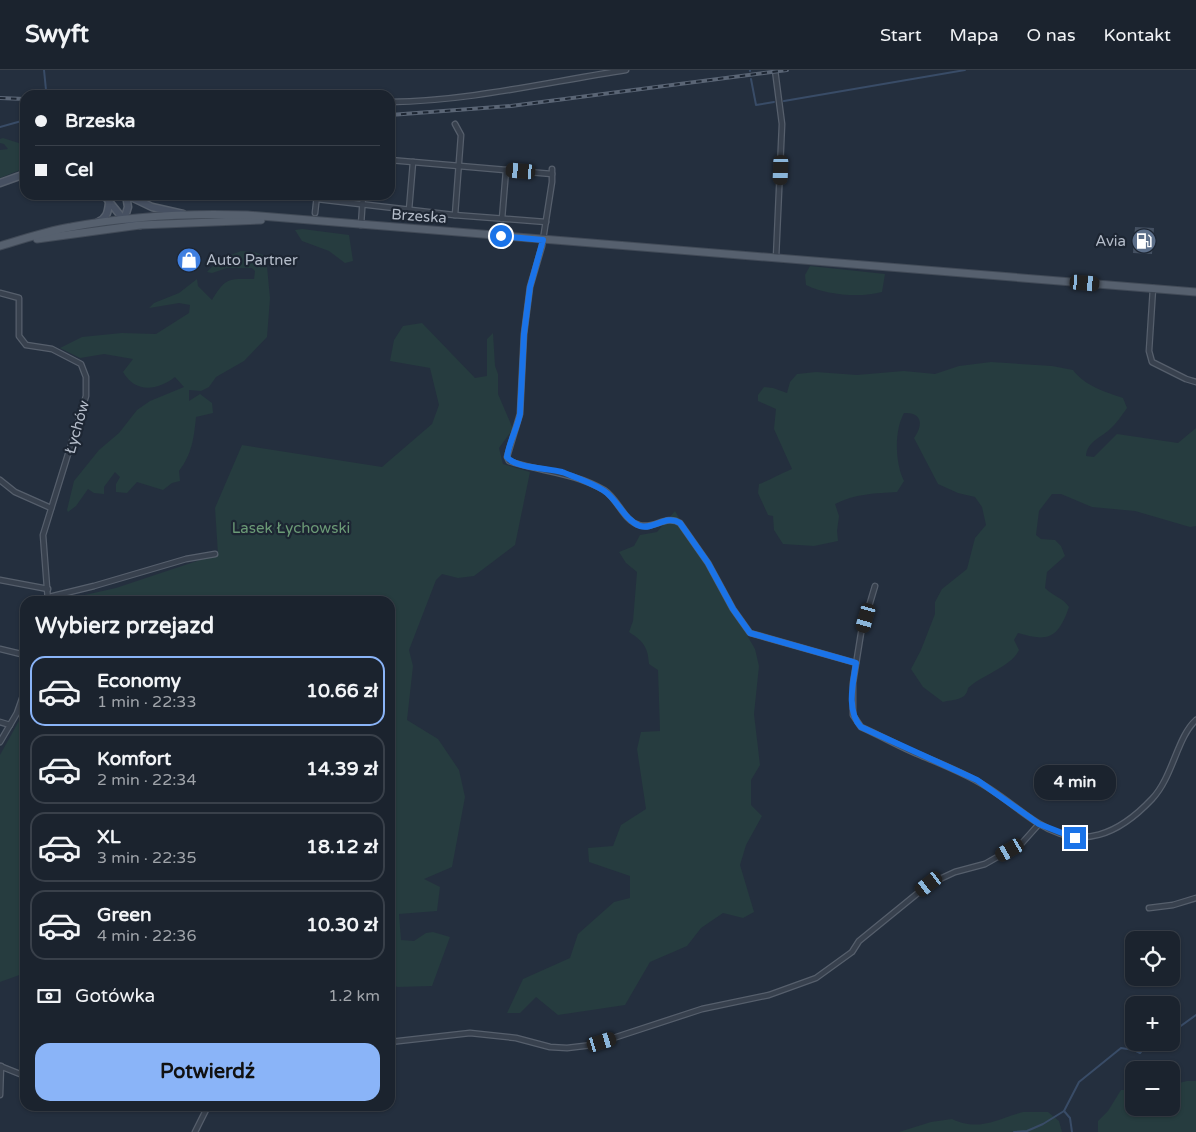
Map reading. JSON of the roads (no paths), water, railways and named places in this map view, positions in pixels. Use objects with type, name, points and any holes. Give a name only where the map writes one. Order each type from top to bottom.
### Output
[{"type":"main road","points":[[0,183],[20,176]]},
{"type":"main road","points":[[107,200],[124,220]]},
{"type":"main road","name":"Brzeska","points":[[124,220],[128,207],[127,200]]},
{"type":"main road","name":"Brzeska","points":[[137,200],[152,207],[190,215]]},
{"type":"main road","points":[[95,223],[104,219],[108,213],[109,203]]},
{"type":"main road","name":"Brzeska","points":[[124,220],[190,215],[247,215],[1196,292]]},
{"type":"main road","name":"Brzeska","points":[[124,220],[140,225],[210,221],[292,220]]},
{"type":"main road","points":[[2,245],[54,231],[95,223],[124,220]]},
{"type":"main road","points":[[107,228],[124,220]]},
{"type":"main road","points":[[2,245],[107,228],[140,225]]},
{"type":"street","points":[[395,102],[460,98],[626,70]]},
{"type":"street","points":[[775,70],[782,124],[776,258]]},
{"type":"street","points":[[455,124],[461,135],[455,215]]},
{"type":"street","points":[[395,160],[552,172],[543,240],[530,287],[524,334],[520,414],[508,452],[507,457],[509,460],[528,466],[562,472],[592,484],[606,492],[632,522],[640,526],[666,520],[676,520],[703,555],[733,609],[750,633],[856,663]]},
{"type":"street","points":[[408,210],[413,162]]},
{"type":"street","points":[[502,219],[506,170]]},
{"type":"street","points":[[315,213],[317,200]]},
{"type":"street","points":[[334,200],[362,205],[455,215],[546,222]]},
{"type":"street","points":[[361,225],[362,200]]},
{"type":"street","points":[[1153,288],[1148,351],[1152,362],[1196,382]]},
{"type":"street","name":"Łychów","points":[[0,293],[19,298],[20,336],[26,345],[52,349],[81,364],[86,377],[86,396],[43,535],[48,596]]},
{"type":"street","points":[[0,480],[15,492],[51,508]]},
{"type":"street","points":[[59,596],[186,559],[215,554]]},
{"type":"street","points":[[0,580],[48,590]]},
{"type":"street","points":[[875,586],[861,633],[856,663],[852,710],[856,721],[861,727],[977,780],[1039,824],[1075,838],[1099,836],[1128,821],[1153,798],[1169,774],[1188,730],[1196,720]]},
{"type":"street","points":[[0,649],[20,654]]},
{"type":"street","points":[[0,742],[20,702]]},
{"type":"street","points":[[0,722],[10,725]]},
{"type":"street","points":[[395,1041],[470,1033],[516,1038],[567,1048],[592,1045],[702,1009],[769,995],[826,973],[852,952],[859,941],[929,884],[955,872],[985,864],[1022,843],[1039,824]]},
{"type":"street","points":[[1149,908],[1174,905],[1196,898]]},
{"type":"street","points":[[0,1095],[1,1066],[20,1074]]},
{"type":"street","points":[[195,1132],[206,1111]]},
{"type":"waterway","points":[[44,70],[46,90]]},
{"type":"waterway","points":[[784,101],[965,70]]},
{"type":"waterway","points":[[751,79],[756,105],[774,102]]},
{"type":"waterway","points":[[0,127],[20,121]]},
{"type":"waterway","points":[[1180,1027],[1196,1015]]},
{"type":"waterway","points":[[1014,1132],[1027,1131],[1064,1111],[1079,1082],[1121,1048],[1125,1049]]},
{"type":"waterway","points":[[1136,1051],[1140,1053],[1142,1051]]},
{"type":"waterway","points":[[1064,1111],[1070,1118],[1072,1132]]},
{"type":"railway","points":[[395,115],[511,106],[787,70]]},
{"type":"railway","points":[[0,98],[20,99]]},
{"type":"place","name":"Avia","points":[[1144,241]]},
{"type":"place","name":"Auto Partner","points":[[189,260]]},
{"type":"park label","name":"Lasek Łychowski","points":[[291,528]]}]
